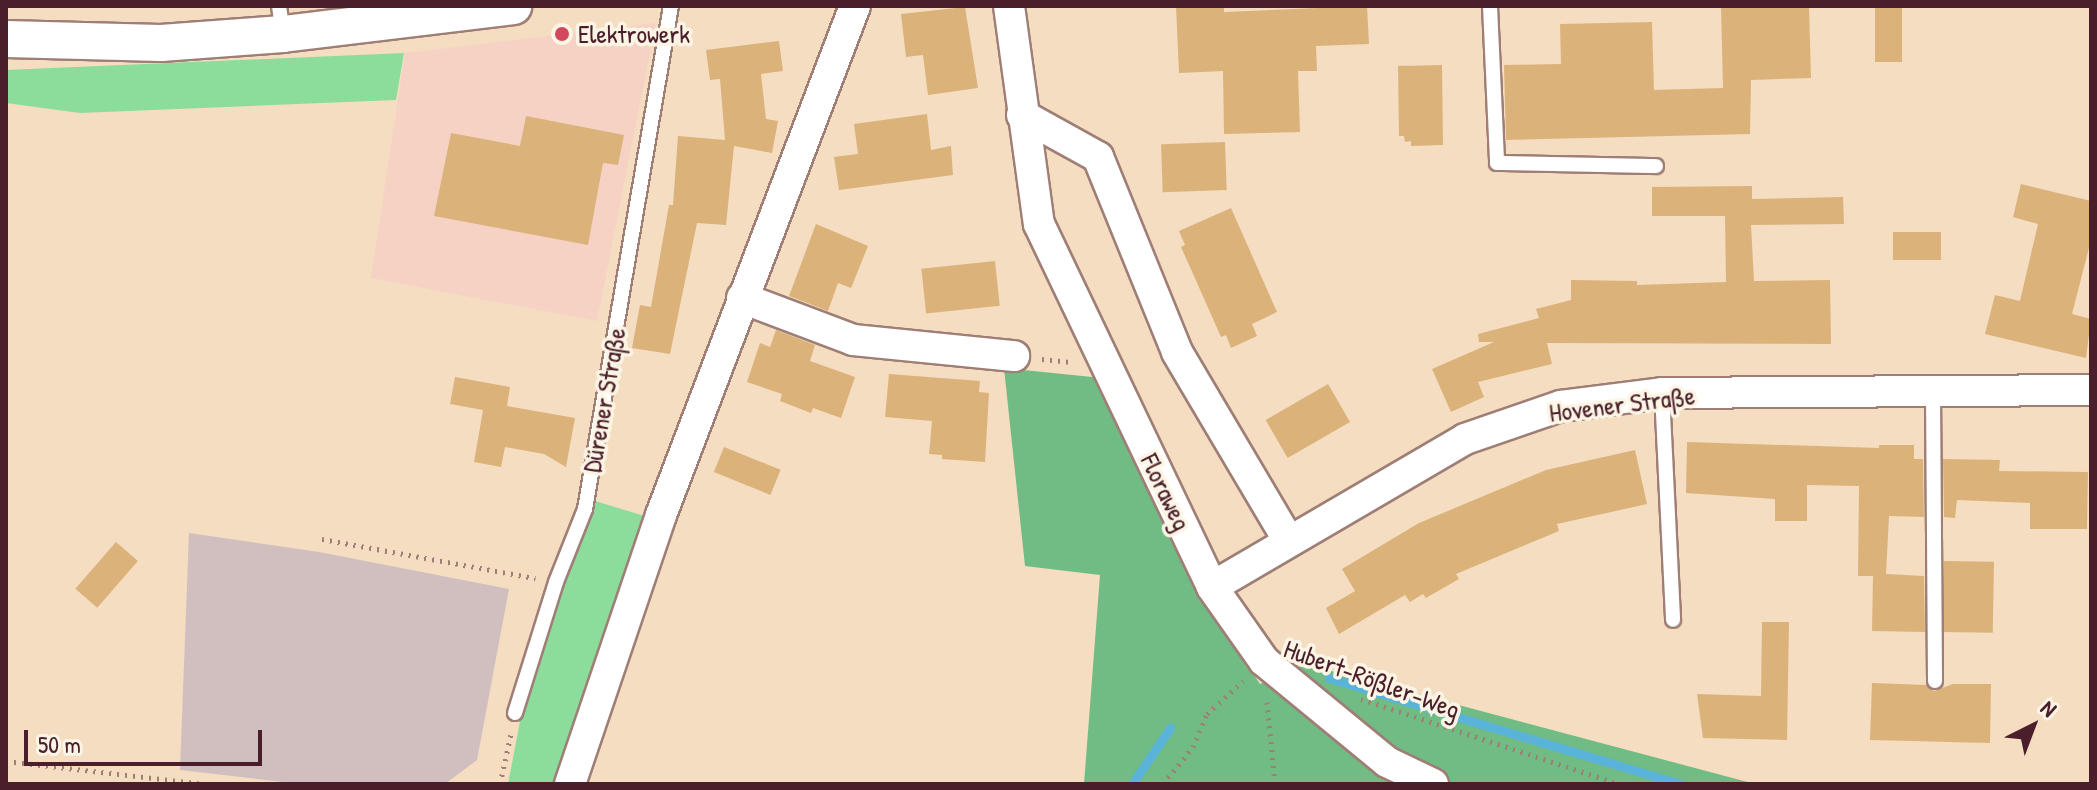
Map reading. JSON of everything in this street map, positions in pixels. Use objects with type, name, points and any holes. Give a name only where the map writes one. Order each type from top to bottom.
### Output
[{"type":"street","points":[[6,39],[161,43],[281,20],[513,6]]},
{"type":"street","points":[[570,784],[661,515],[855,6]]},
{"type":"street","name":"Floraweg","points":[[1009,6],[1039,224],[1212,587],[1264,661],[1387,762],[1433,784]]},
{"type":"street","points":[[1022,115],[1098,157],[1177,352],[1288,540]]},
{"type":"street","points":[[742,298],[853,340],[1014,356]]},
{"type":"street","name":"Hovener Straße","points":[[1212,587],[1465,439],[1561,406],[1662,393],[2091,390]]},
{"type":"lane","name":"Dürener Straße","points":[[515,713],[556,582],[585,509],[671,6]]},
{"type":"lane","points":[[1490,6],[1497,163],[1656,166]]},
{"type":"lane","points":[[1933,392],[1935,681]]},
{"type":"lane","points":[[1662,393],[1673,620]]},
{"type":"path","points":[[1014,356],[1105,365]]},
{"type":"path","points":[[322,539],[556,582]]},
{"type":"path","points":[[1264,661],[1275,784]]},
{"type":"path","name":"Hubert-Rößler-Weg","points":[[1163,784],[1193,747],[1207,714],[1264,661]]},
{"type":"path","name":"Hubert-Rößler-Weg","points":[[1358,698],[1620,784]]},
{"type":"path","points":[[500,784],[515,713]]},
{"type":"path","points":[[6,761],[204,784]]},
{"type":"shaded area","points":[[656,23],[597,321],[371,278],[405,53]]},
{"type":"shaded area","points":[[189,533],[319,552],[509,589],[477,760],[445,784],[300,784],[180,770]]},
{"type":"green space","points":[[404,53],[396,100],[80,113],[6,103],[6,70]]},
{"type":"green space","points":[[1004,368],[1102,378],[1197,588],[1260,684],[1305,664],[1755,784],[1084,784],[1100,575],[1025,566]]},
{"type":"green space","points":[[595,501],[651,518],[561,784],[508,784],[521,716],[563,585]]},
{"type":"building","points":[[1176,6],[1224,6],[1224,12],[1367,6],[1369,44],[1316,46],[1317,71],[1298,71],[1300,132],[1224,134],[1223,71],[1179,73]]},
{"type":"building","points":[[1721,6],[1809,6],[1811,78],[1751,80],[1750,134],[1506,140],[1504,65],[1561,64],[1560,24],[1652,22],[1654,90],[1723,88]]},
{"type":"building","points":[[1875,6],[1902,6],[1902,62],[1875,62]]},
{"type":"building","points":[[965,7],[978,88],[928,95],[923,55],[906,57],[901,14]]},
{"type":"building","points":[[779,41],[783,71],[761,74],[766,119],[778,121],[772,153],[734,146],[726,225],[697,223],[670,354],[632,348],[640,305],[651,307],[669,205],[673,205],[678,136],[725,140],[720,79],[710,80],[706,50]]},
{"type":"building","points":[[1442,65],[1443,145],[1411,146],[1411,141],[1405,142],[1404,136],[1399,136],[1398,66]]},
{"type":"building","points":[[927,114],[931,150],[951,146],[953,175],[839,190],[834,157],[858,154],[854,124]]},
{"type":"building","points":[[526,116],[624,135],[618,165],[603,163],[588,245],[434,216],[451,133],[520,146]]},
{"type":"building","points":[[1225,142],[1227,190],[1163,192],[1161,144]]},
{"type":"building","points":[[2021,184],[2091,201],[2091,240],[2072,314],[2091,319],[2086,358],[1985,334],[1995,295],[2020,301],[2038,224],[2013,217]]},
{"type":"building","points":[[1752,186],[1752,199],[1843,197],[1844,224],[1751,225],[1754,281],[1830,280],[1831,344],[1547,343],[1552,364],[1478,382],[1484,397],[1451,412],[1432,369],[1494,342],[1479,342],[1478,334],[1539,318],[1536,309],[1571,300],[1571,280],[1637,281],[1637,285],[1726,282],[1725,216],[1652,216],[1652,187]]},
{"type":"building","points":[[1231,208],[1277,312],[1252,324],[1257,336],[1231,348],[1226,335],[1221,337],[1181,247],[1185,245],[1179,231]]},
{"type":"building","points":[[816,224],[868,246],[851,288],[838,283],[828,311],[789,296]]},
{"type":"building","points":[[1893,232],[1941,232],[1941,260],[1893,260]]},
{"type":"building","points":[[995,261],[1000,306],[926,313],[921,269]]},
{"type":"building","points":[[776,330],[815,345],[810,361],[855,377],[841,418],[813,408],[811,413],[780,401],[782,394],[747,382],[760,343],[770,347]]},
{"type":"building","points":[[889,374],[980,381],[979,392],[989,393],[985,462],[942,459],[942,455],[929,454],[932,421],[885,417]]},
{"type":"building","points":[[455,377],[510,387],[507,406],[575,418],[566,467],[544,454],[505,447],[501,467],[474,462],[483,410],[450,404]]},
{"type":"building","points":[[1328,384],[1350,422],[1288,458],[1266,420]]},
{"type":"building","points":[[1687,442],[1879,448],[1879,445],[1914,445],[1914,459],[1923,459],[1924,517],[1889,516],[1886,574],[1924,576],[1925,632],[1872,631],[1873,576],[1858,576],[1859,486],[1807,485],[1807,521],[1775,521],[1775,499],[1686,493]]},
{"type":"building","points":[[724,447],[781,470],[770,495],[714,472]]},
{"type":"building","points":[[1635,450],[1647,504],[1557,524],[1559,531],[1456,574],[1459,579],[1426,598],[1423,594],[1410,602],[1405,595],[1339,634],[1326,608],[1355,591],[1342,569],[1419,523],[1546,470]]},
{"type":"building","points":[[1943,459],[2000,460],[1999,471],[2088,472],[2087,529],[2030,529],[2030,503],[1957,500],[1955,518],[1944,517]]},
{"type":"building","points":[[116,542],[138,561],[97,608],[75,589]]},
{"type":"building","points":[[1944,561],[1994,562],[1993,633],[1943,632]]},
{"type":"building","points":[[1762,622],[1789,622],[1787,740],[1703,738],[1697,694],[1761,696]]},
{"type":"building","points":[[1872,683],[1926,685],[1934,691],[1953,684],[1991,684],[1990,743],[1870,740]]},
{"type":"waterway","points":[[1329,678],[1679,784]]},
{"type":"waterway","points":[[1132,784],[1170,728]]},
{"type":"place","name":"Elektrowerk","points":[[562,34]]}]
